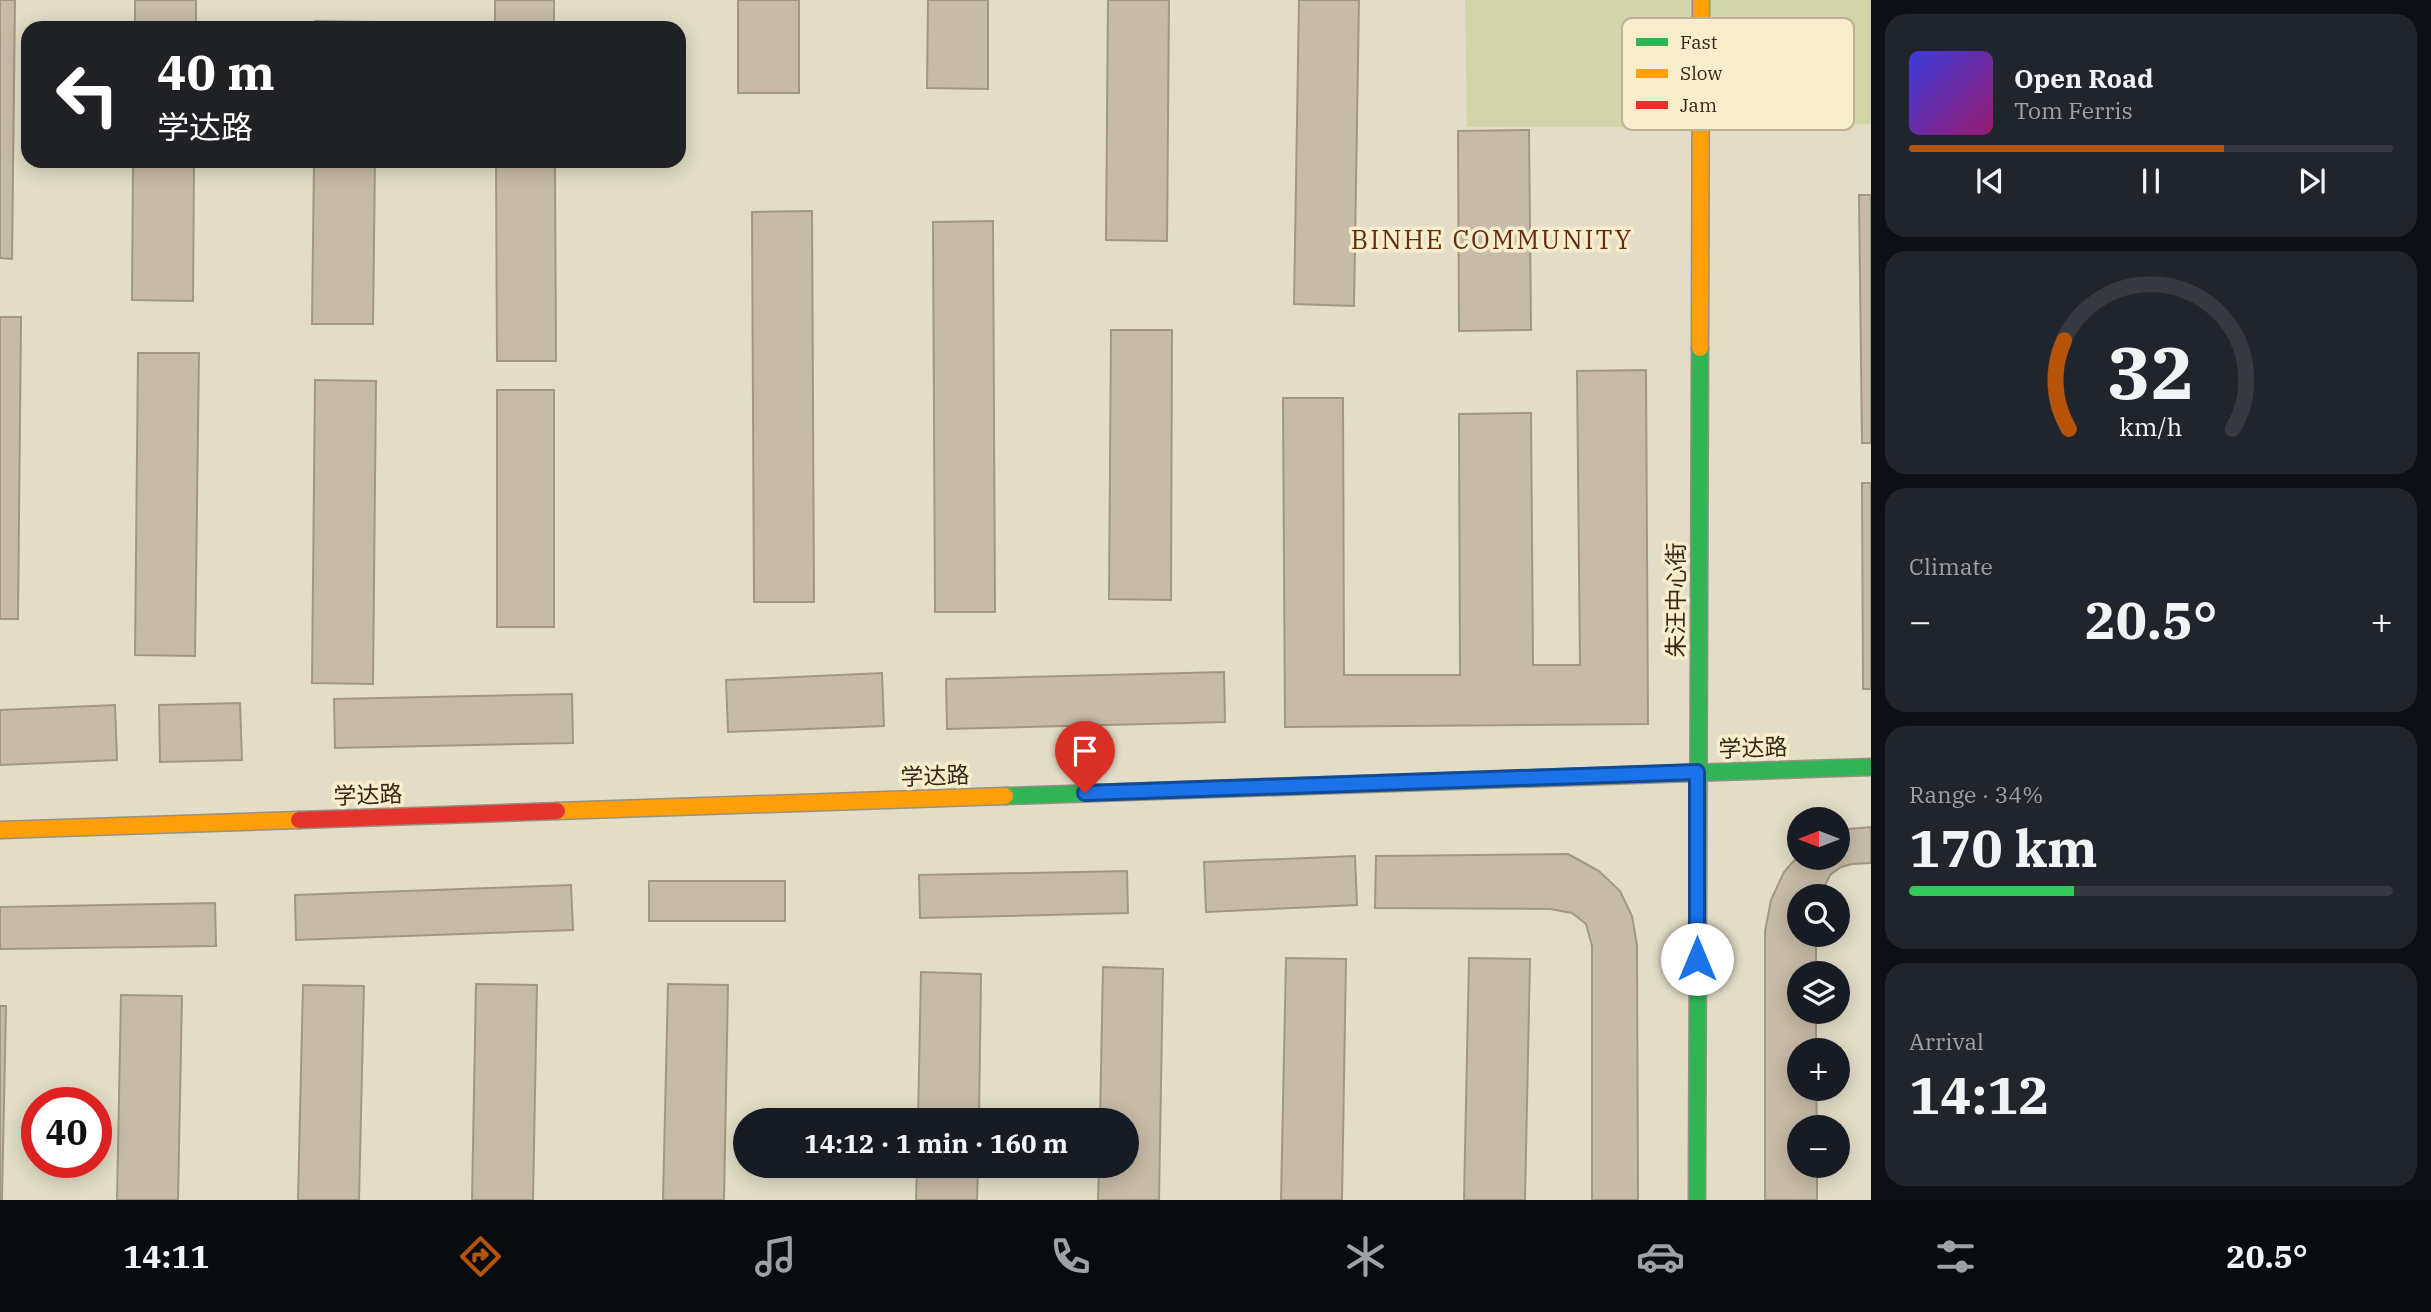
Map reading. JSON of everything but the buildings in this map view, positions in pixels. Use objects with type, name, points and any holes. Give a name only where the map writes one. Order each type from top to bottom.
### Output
[{"type":"street","name":"朱汪中心街","points":[[1701,0],[1701,18]]},
{"type":"street","name":"朱汪中心街","points":[[1697,1200],[1700,130]]},
{"type":"street","name":"学达路","points":[[0,830],[1871,766]]},
{"type":"green space","points":[[1465,0],[1871,0],[1871,124],[1854,124],[1854,18],[1622,18],[1622,127],[1467,127]]},
{"type":"traffic: fast","points":[[1697,1200],[1700,348]]},
{"type":"traffic: fast","points":[[1005,796],[1871,767]]},
{"type":"traffic: slow","points":[[1701,0],[1701,18]]},
{"type":"traffic: slow","points":[[1700,348],[1701,130]]},
{"type":"traffic: slow","points":[[557,811],[1005,796]]},
{"type":"traffic: slow","points":[[0,830],[299,820]]},
{"type":"traffic: jam","points":[[299,820],[557,811]]},
{"type":"district","name":"BINHE COMMUNITY","points":[[1492,239]]},
{"type":"route","points":[[1085,793],[1697,772],[1697,959]]}]
